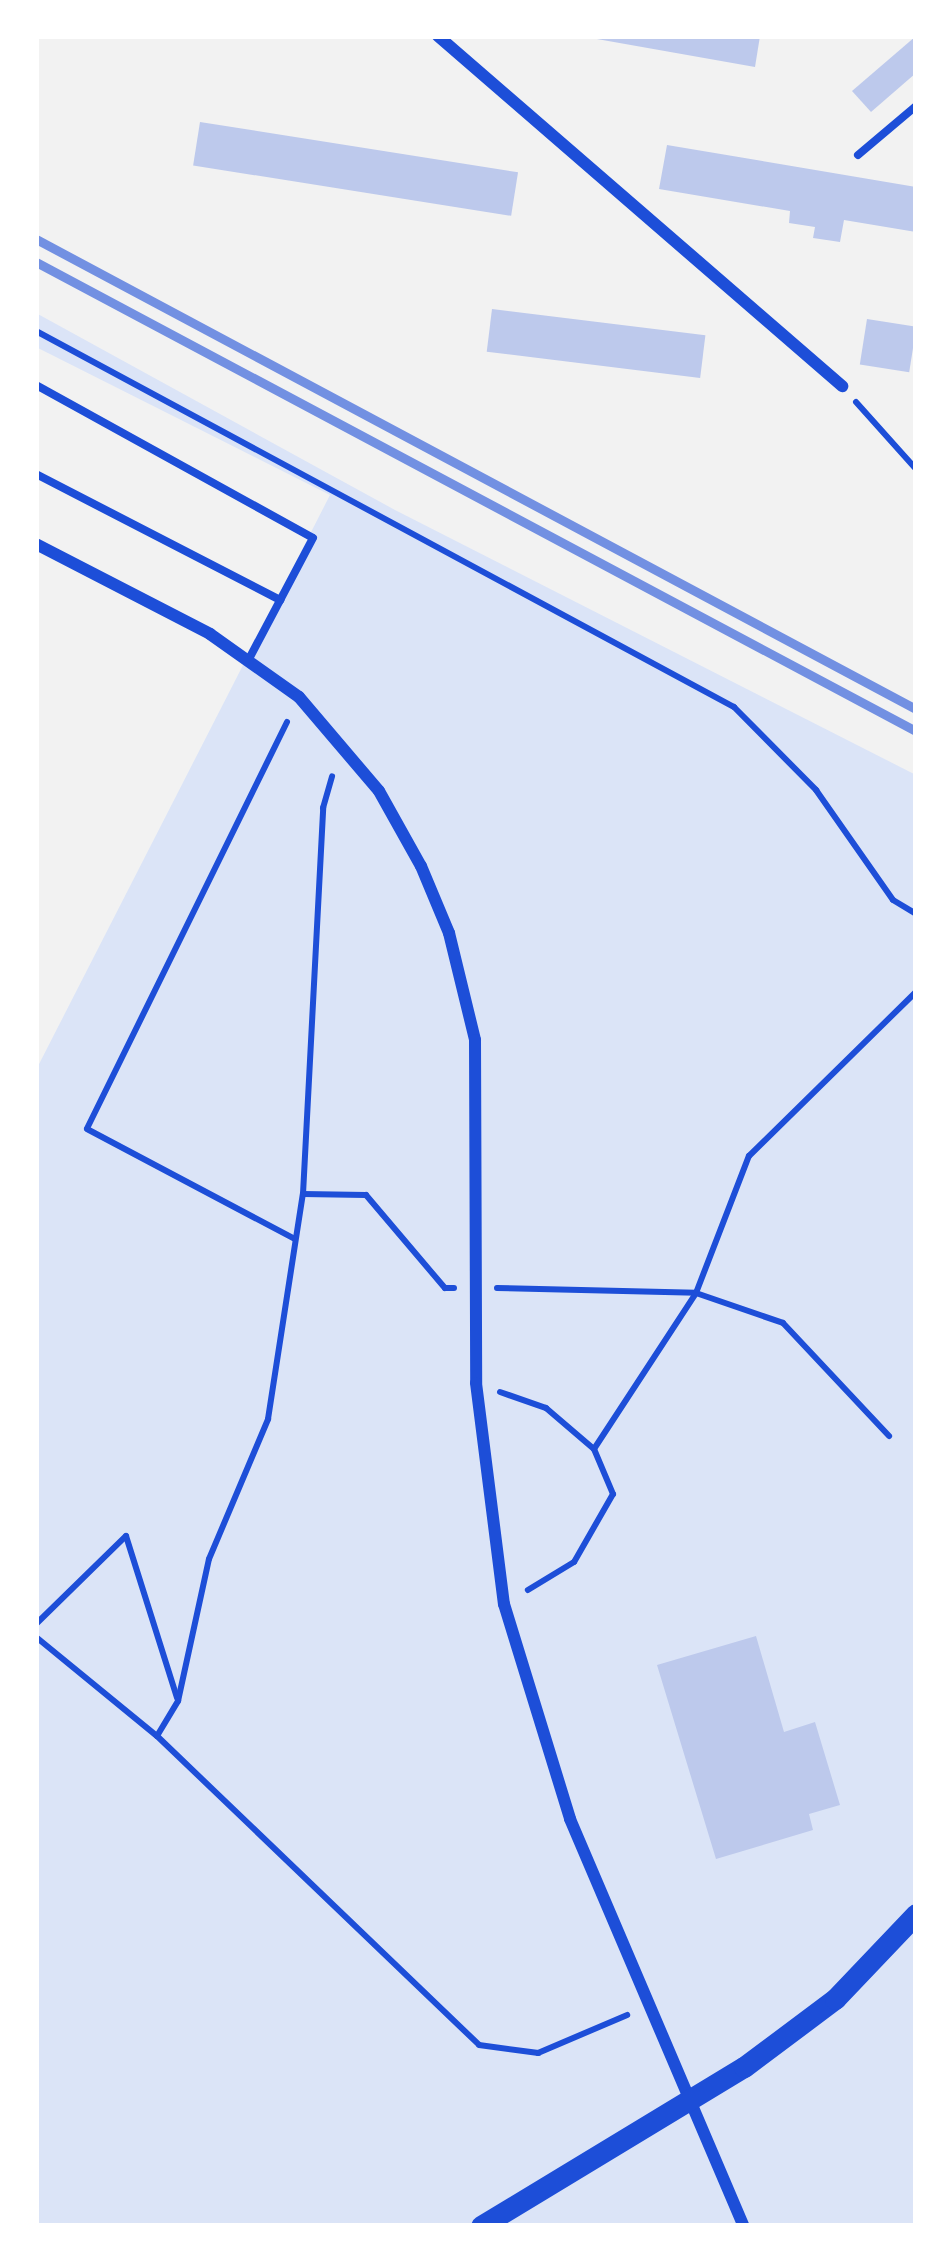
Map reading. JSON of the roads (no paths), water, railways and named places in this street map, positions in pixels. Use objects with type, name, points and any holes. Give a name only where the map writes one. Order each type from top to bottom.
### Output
[{"type":"main road","points":[[481,2226],[744,2067],[835,1999],[916,1914]]},
{"type":"street","points":[[438,36],[842,386]]},
{"type":"street","points":[[36,544],[248,661],[299,698],[342,741],[411,847],[449,933],[475,1040],[480,1193],[476,1383],[504,1604],[570,1819],[744,2226]]},
{"type":"lane","points":[[859,154],[916,106]]},
{"type":"lane","points":[[36,385],[313,538],[248,661]]},
{"type":"lane","points":[[36,474],[280,600]]},
{"type":"railway","points":[[36,239],[916,709]]},
{"type":"railway","points":[[36,262],[916,731]]}]
